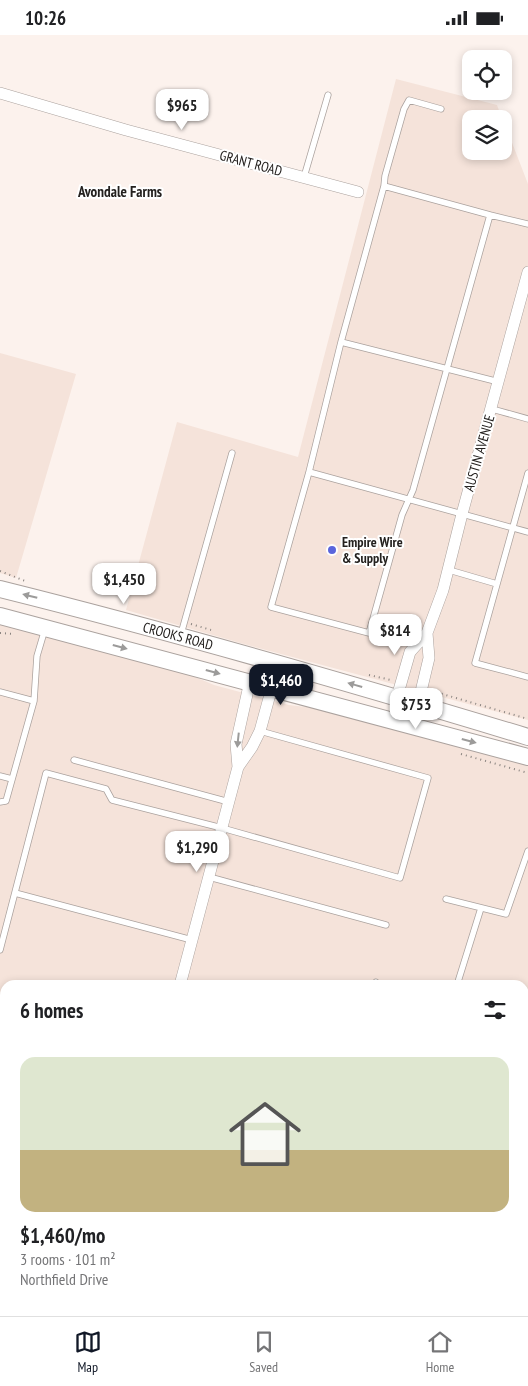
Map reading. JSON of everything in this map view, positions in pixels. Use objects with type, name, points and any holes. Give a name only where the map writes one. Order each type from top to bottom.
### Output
[{"type":"main road","name":"CROOKS ROAD","points":[[0,589],[280,664],[418,703],[528,737]]},
{"type":"main road","name":"CROOKS ROAD","points":[[0,616],[250,681],[528,757]]},
{"type":"main road","points":[[166,659],[182,656],[188,646],[184,638]]},
{"type":"main road","points":[[250,681],[258,669],[268,665],[280,664]]},
{"type":"main road","points":[[388,719],[403,718],[411,715],[418,703]]},
{"type":"street","name":"GRANT ROAD","points":[[0,93],[126,130],[358,192]]},
{"type":"street","name":"AUSTIN AVENUE","points":[[397,697],[410,652],[427,633],[449,570],[462,514],[528,272]]},
{"type":"street","name":"AUSTIN AVENUE","points":[[418,703],[429,658],[427,633]]},
{"type":"street","points":[[181,980],[238,767],[236,744],[250,681]]},
{"type":"street","points":[[238,767],[252,747],[260,731],[272,687]]},
{"type":"lane","points":[[304,177],[328,95]]},
{"type":"lane","points":[[441,109],[409,100],[404,109],[271,607],[369,633],[402,515],[409,501],[490,215]]},
{"type":"lane","points":[[384,186],[528,224]]},
{"type":"lane","points":[[341,342],[499,382]]},
{"type":"lane","points":[[492,409],[528,419]]},
{"type":"lane","points":[[184,638],[232,453]]},
{"type":"lane","points":[[308,472],[528,532]]},
{"type":"lane","points":[[528,473],[475,663],[528,677]]},
{"type":"lane","points":[[449,570],[497,584]]},
{"type":"lane","points":[[0,802],[6,801],[34,701],[38,656],[45,627]]},
{"type":"lane","points":[[0,692],[34,701]]},
{"type":"lane","points":[[0,950],[46,773],[106,789],[112,800],[222,827],[400,878],[428,778],[260,731]]},
{"type":"lane","points":[[74,760],[229,801]]},
{"type":"lane","points":[[0,776],[12,779]]},
{"type":"lane","points":[[446,899],[506,914],[528,851]]},
{"type":"lane","points":[[209,877],[386,925]]},
{"type":"lane","points":[[15,893],[192,940]]},
{"type":"lane","points":[[459,980],[482,908]]},
{"type":"shaded area","points":[[396,79],[462,96],[462,100],[478,100],[497,105],[499,110],[462,110],[462,160],[512,160],[512,143],[528,184],[528,720],[244,644],[126,610],[177,422],[298,457]]},
{"type":"shaded area","points":[[0,353],[76,374],[16,578],[0,573]]},
{"type":"shaded area","points":[[0,624],[186,673],[214,685],[289,705],[322,709],[528,764],[528,980],[0,980]]},
{"type":"place","name":"Empire Wire & Supply","points":[[332,550]]},
{"type":"district","name":"Avondale Farms","points":[[120,191]]}]
